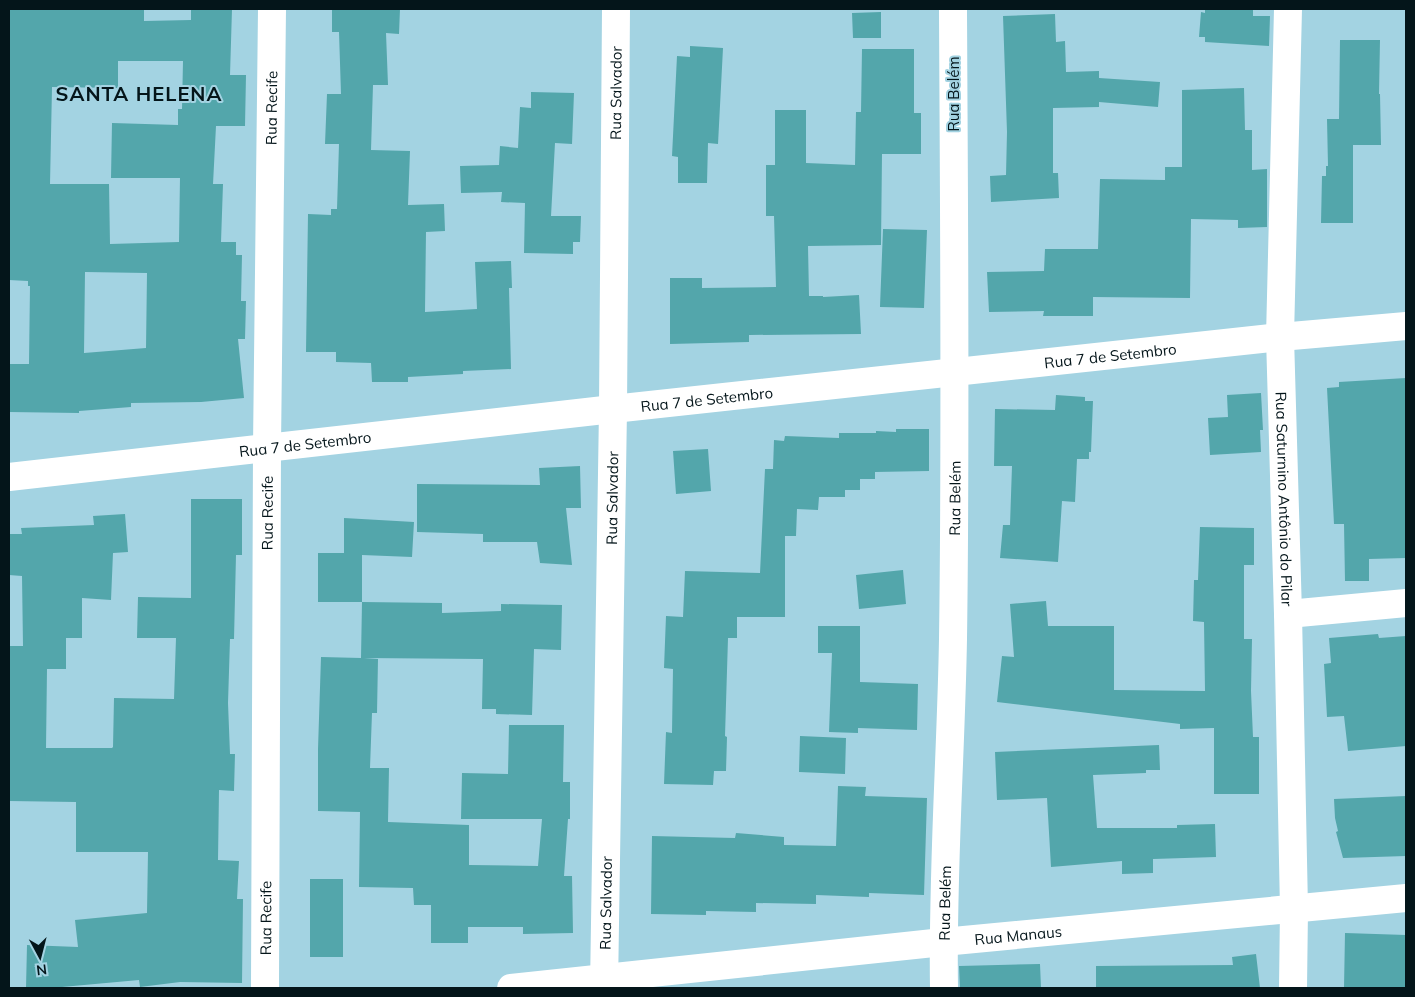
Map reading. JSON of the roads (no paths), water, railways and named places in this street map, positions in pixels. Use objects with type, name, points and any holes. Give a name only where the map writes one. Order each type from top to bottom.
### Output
[{"type":"street","name":"Rua Recife","points":[[265,988],[267,447],[272,9]]},
{"type":"street","name":"Rua Salvador","points":[[604,983],[613,409],[616,9]]},
{"type":"street","name":"Rua Belém","points":[[944,988],[943,942],[952,673],[954,372],[953,9]]},
{"type":"street","name":"Rua Saturnino Antônio do Pilar","points":[[1288,9],[1280,336],[1294,909],[1293,988]]},
{"type":"street","name":"Rua 7 de Setembro","points":[[9,477],[1280,336],[1406,326]]},
{"type":"street","points":[[1288,614],[1406,603]]},
{"type":"street","name":"Rua Manaus","points":[[511,988],[604,983],[943,942],[1406,898]]},
{"type":"district","name":"SANTA HELENA","points":[[139,93]]}]
